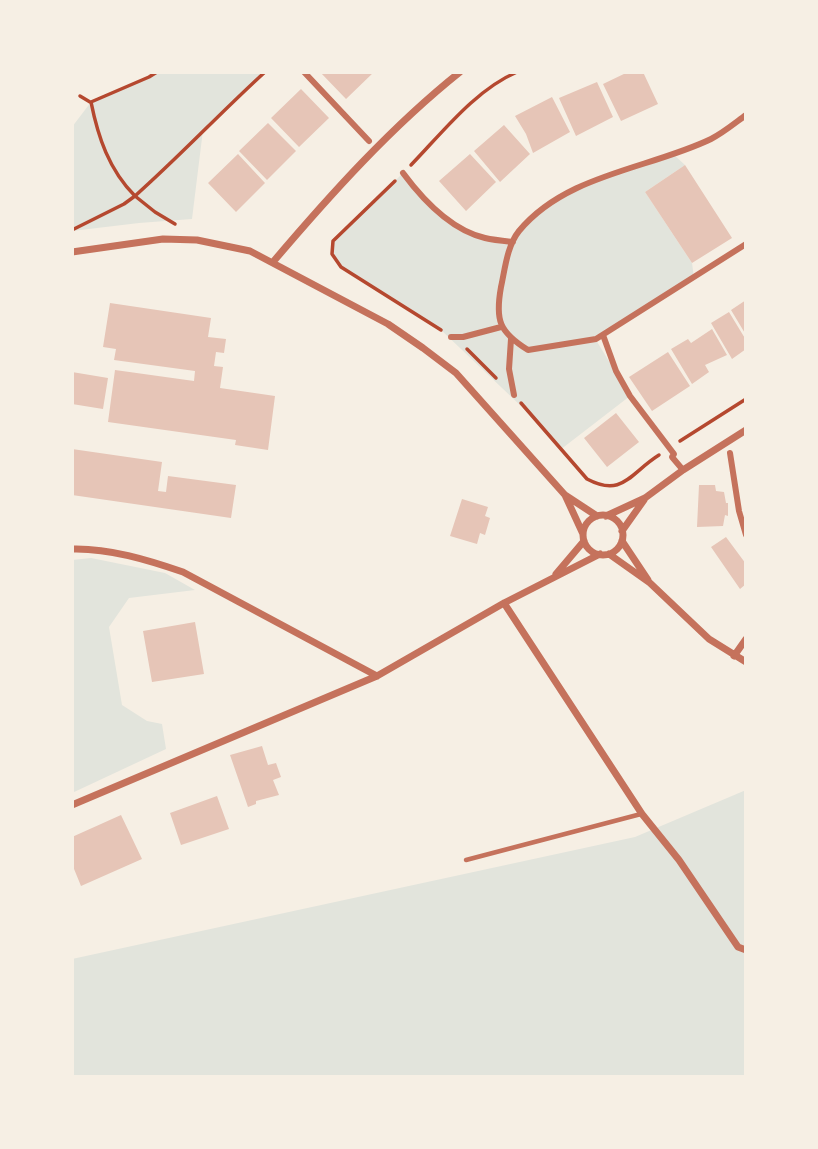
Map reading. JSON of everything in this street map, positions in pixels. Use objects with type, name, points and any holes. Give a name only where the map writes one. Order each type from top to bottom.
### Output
[{"type":"street","points":[[304,72],[369,141]]},
{"type":"street","points":[[273,262],[313,215],[395,130],[460,72]]},
{"type":"street","points":[[746,115],[712,139],[583,184],[549,204],[518,232],[508,252],[498,306],[501,327],[511,339],[527,349],[596,340],[746,244]]},
{"type":"street","points":[[403,173],[422,199],[456,224],[483,238],[513,242]]},
{"type":"street","points":[[72,252],[174,239],[234,247],[273,262],[388,324],[456,373],[565,495],[597,516],[606,516],[617,521],[622,531],[619,546],[504,603],[377,676],[72,805]]},
{"type":"street","points":[[451,337],[463,337],[501,327]]},
{"type":"street","points":[[603,335],[616,371],[630,396],[674,453],[672,457],[683,470]]},
{"type":"street","points":[[511,339],[509,369],[514,395]]},
{"type":"street","points":[[606,516],[645,498],[746,430]]},
{"type":"street","points":[[730,453],[739,511],[746,534]]},
{"type":"street","points":[[565,495],[590,550],[605,554],[650,583],[709,639],[746,662]]},
{"type":"street","points":[[622,531],[645,498]]},
{"type":"street","points":[[553,577],[583,538],[587,523],[597,516]]},
{"type":"street","points":[[622,541],[650,583]]},
{"type":"street","points":[[72,550],[90,549],[151,561],[183,572],[377,676]]},
{"type":"street","points":[[504,603],[642,814],[679,860],[738,947],[746,950]]},
{"type":"street","points":[[734,656],[746,639]]},
{"type":"lane","points":[[466,860],[642,814]]},
{"type":"path","points":[[91,102],[157,72]]},
{"type":"path","points":[[72,230],[135,196],[265,72]]},
{"type":"path","points":[[517,72],[471,103],[333,241],[332,254],[341,267],[468,349],[514,395],[587,479],[598,485],[619,485],[746,399]]},
{"type":"path","points":[[80,96],[91,102],[98,134],[117,175],[135,196],[175,224]]},
{"type":"shaded area","points":[[157,72],[265,72],[203,130],[192,219],[72,231],[72,127],[91,102]]},
{"type":"shaded area","points":[[672,153],[685,165],[645,192],[692,263],[694,278],[596,340],[630,396],[560,450],[522,407],[440,329],[341,267],[332,254],[333,241],[403,173],[419,193],[449,221],[485,238],[513,242],[525,224],[561,196],[606,176]]},
{"type":"shaded area","points":[[91,558],[165,573],[195,590],[129,598],[109,627],[122,705],[147,721],[162,724],[166,749],[72,793],[72,560]]},
{"type":"shaded area","points":[[746,790],[746,1077],[72,1077],[72,959],[635,837]]},
{"type":"building","points":[[320,72],[374,72],[346,99]]},
{"type":"building","points":[[628,72],[643,72],[658,104],[621,121],[603,84]]},
{"type":"building","points":[[597,82],[613,117],[576,136],[559,98]]},
{"type":"building","points":[[301,89],[329,118],[299,147],[271,118]]},
{"type":"building","points":[[552,97],[570,132],[533,153],[515,116]]},
{"type":"building","points":[[268,123],[296,151],[267,180],[239,151]]},
{"type":"building","points":[[504,125],[530,154],[500,182],[474,151]]},
{"type":"building","points":[[238,154],[265,183],[236,212],[208,183]]},
{"type":"building","points":[[470,154],[496,182],[466,211],[439,181]]},
{"type":"building","points":[[685,165],[732,238],[692,263],[645,192]]},
{"type":"building","points":[[746,300],[746,335],[731,310]]},
{"type":"building","points":[[110,303],[211,318],[208,337],[226,339],[224,353],[216,352],[214,366],[223,367],[220,388],[275,396],[268,450],[235,445],[236,440],[108,422],[115,370],[194,381],[195,371],[114,360],[116,349],[103,347]]},
{"type":"building","points":[[729,312],[746,340],[746,349],[732,359],[711,323]]},
{"type":"building","points":[[712,329],[727,355],[705,365],[709,372],[692,384],[671,349],[688,339],[691,343]]},
{"type":"building","points":[[668,352],[690,386],[652,411],[629,377]]},
{"type":"building","points":[[72,372],[108,378],[103,409],[72,404]]},
{"type":"building","points":[[616,413],[639,442],[607,467],[584,438]]},
{"type":"building","points":[[72,449],[162,462],[158,491],[166,492],[168,476],[236,485],[231,518],[72,495]]},
{"type":"building","points":[[699,485],[715,485],[716,491],[724,492],[728,503],[728,516],[725,515],[723,526],[697,527]]},
{"type":"building","points":[[462,499],[488,507],[485,516],[490,518],[485,535],[480,533],[477,544],[450,536]]},
{"type":"building","points":[[726,537],[746,564],[746,584],[740,589],[711,547]]},
{"type":"building","points":[[195,622],[204,674],[152,682],[143,631]]},
{"type":"building","points":[[262,746],[268,765],[276,763],[281,777],[273,780],[279,795],[256,801],[256,804],[248,807],[230,755]]},
{"type":"building","points":[[217,796],[229,829],[181,845],[170,813]]},
{"type":"building","points":[[121,815],[142,859],[81,886],[72,864],[72,837]]}]
